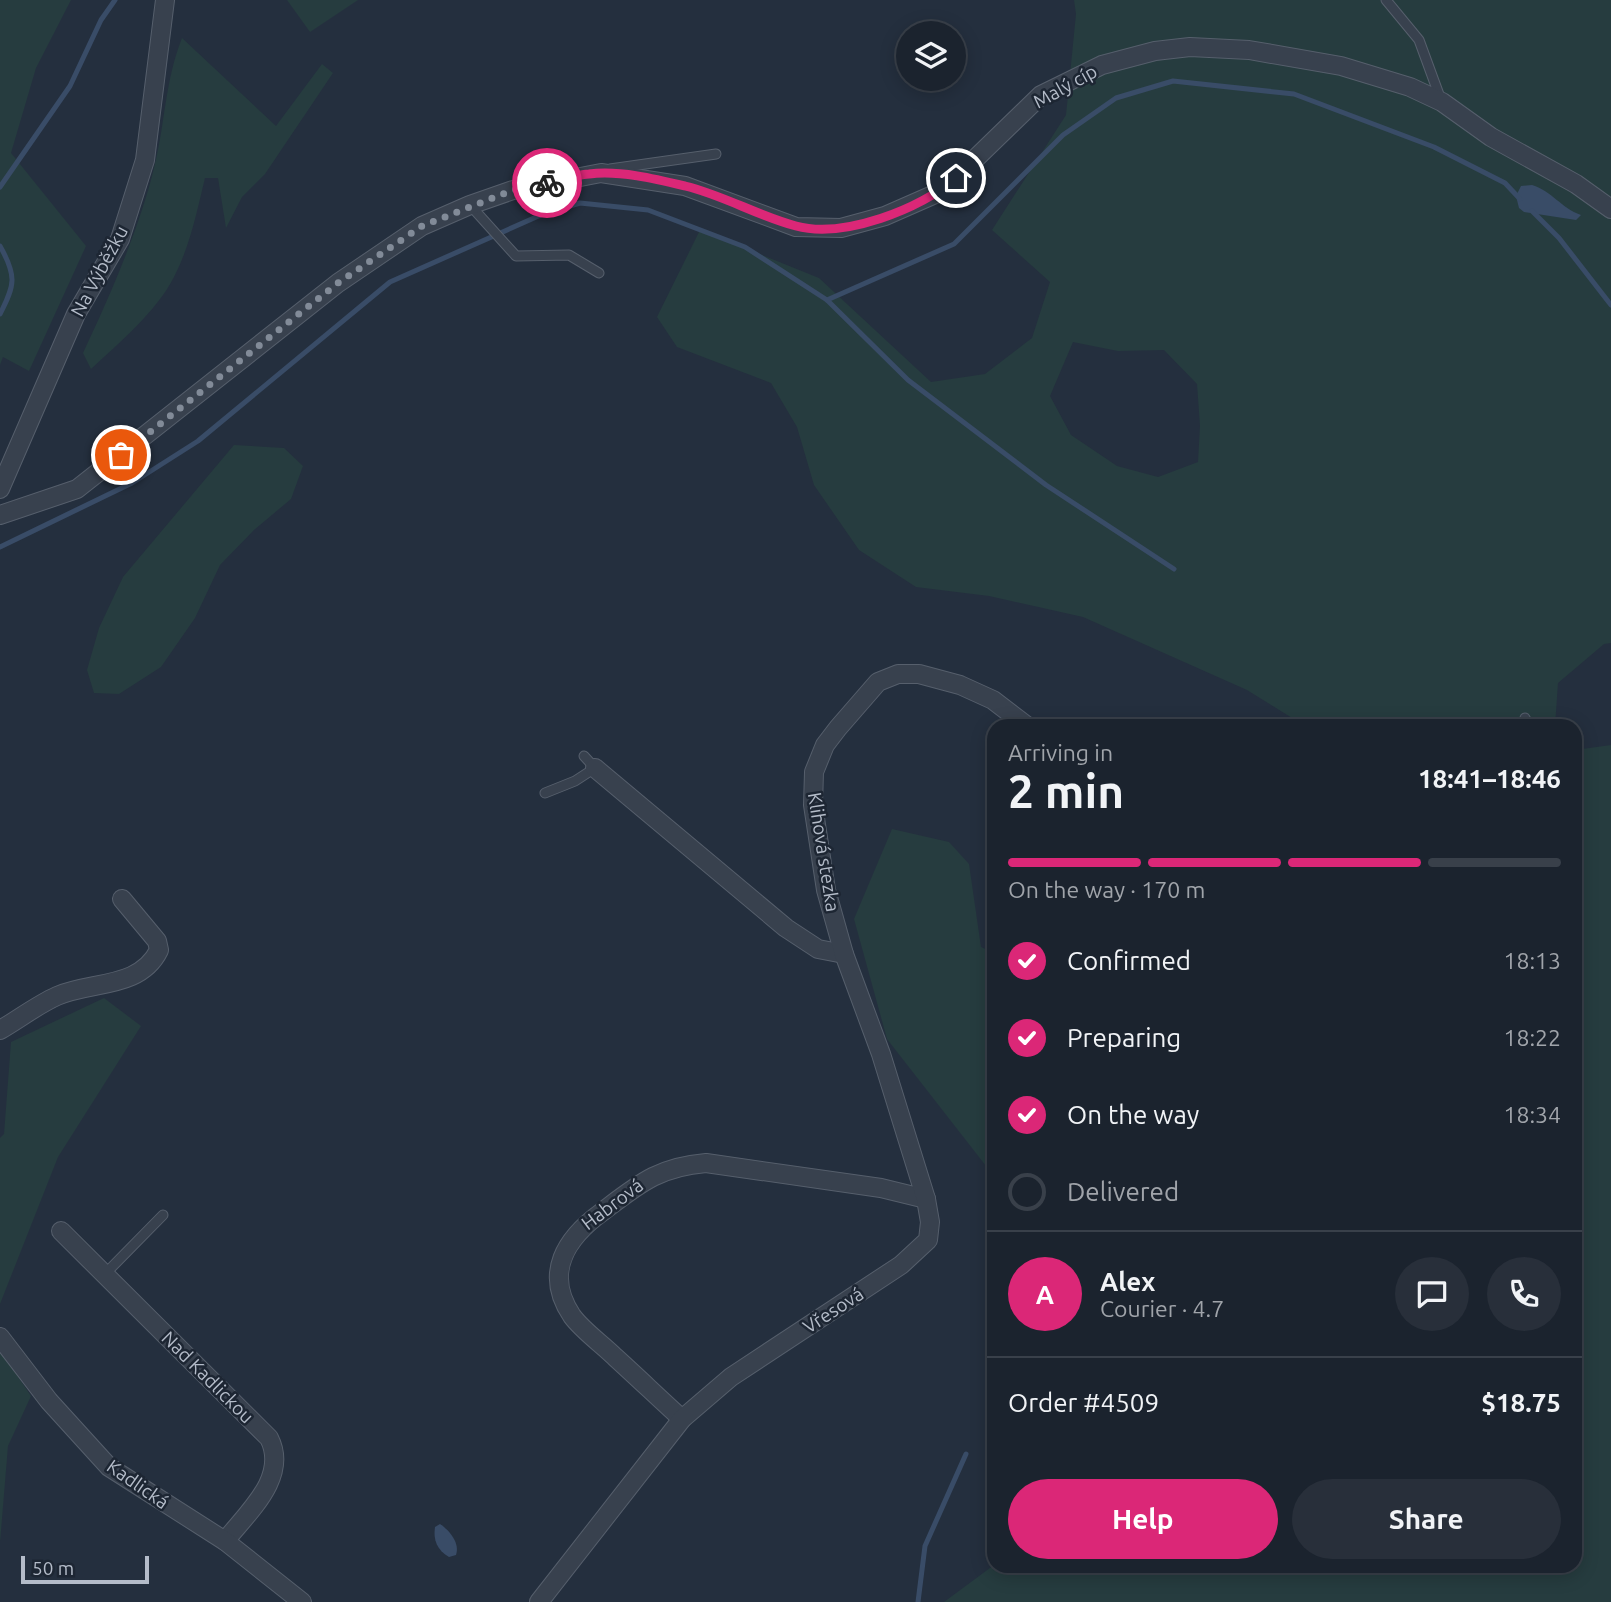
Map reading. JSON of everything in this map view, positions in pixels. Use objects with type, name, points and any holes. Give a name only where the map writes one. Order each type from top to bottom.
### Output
[{"type":"street","name":"Na Výběžku","points":[[0,489],[76,314],[120,240],[145,160],[165,0]]},
{"type":"street","name":"Malý cíp","points":[[0,515],[77,489],[338,283],[422,226],[470,205],[513,190],[588,174],[616,174],[685,186],[796,227],[841,228],[885,216],[942,191],[1041,95],[1074,77],[1130,55],[1190,47],[1249,50],[1341,66],[1410,87],[1442,102],[1491,136],[1576,184],[1611,209]]},
{"type":"street","name":"Klihová stezka","points":[[844,954],[826,890],[813,805],[814,772],[825,745],[878,681],[898,674],[919,674],[960,685],[993,700],[1018,719]]},
{"type":"street","points":[[589,762],[786,928],[818,948],[844,954]]},
{"type":"street","points":[[0,1030],[59,995],[120,983],[155,959],[159,950],[157,942],[122,899]]},
{"type":"street","name":"Vřesová","points":[[542,1601],[682,1419],[731,1377],[910,1256],[928,1240],[930,1222],[926,1199],[881,1054],[844,954]]},
{"type":"street","name":"Habrová","points":[[682,1419],[572,1317],[562,1294],[559,1273],[564,1252],[577,1230],[651,1175],[677,1165],[706,1163],[881,1188],[926,1199]]},
{"type":"street","name":"Nad Kadlickou","points":[[61,1231],[269,1438],[276,1451],[271,1481],[225,1541]]},
{"type":"street","name":"Kadlická","points":[[0,1337],[49,1401],[110,1467],[225,1541],[302,1602]]},
{"type":"lane","points":[[1385,0],[1419,40],[1442,102]]},
{"type":"lane","points":[[588,174],[716,154]]},
{"type":"lane","points":[[470,205],[516,256],[569,255],[599,273]]},
{"type":"lane","points":[[545,793],[575,781],[589,762]]},
{"type":"lane","points":[[104,1275],[163,1214]]},
{"type":"green space","points":[[0,0],[71,0],[36,68],[11,153],[86,246],[29,371],[3,357],[0,365]]},
{"type":"green space","points":[[287,0],[358,0],[310,32]]},
{"type":"green space","points":[[1074,0],[1611,0],[1611,643],[1604,644],[1558,683],[1555,719],[1294,719],[1247,690],[1083,617],[989,596],[916,587],[859,550],[814,485],[797,427],[771,383],[677,347],[657,317],[700,230],[819,278],[931,382],[985,374],[1032,338],[1050,282],[992,230],[1066,115],[1076,14]],"holes":[[[1073,342],[1118,351],[1164,350],[1197,384],[1200,426],[1198,462],[1158,477],[1117,466],[1071,435],[1050,396]]]},
{"type":"green space","points":[[182,38],[276,126],[322,64],[333,73],[265,174],[242,197],[226,228],[218,178],[205,178],[189,241],[174,277],[158,302],[137,326],[91,369],[83,353],[141,214],[158,152],[172,70]]},
{"type":"green space","points":[[234,445],[284,448],[303,466],[291,499],[254,530],[220,565],[195,618],[161,667],[119,694],[94,693],[87,670],[99,628],[123,577]]},
{"type":"green space","points":[[1611,745],[1611,1602],[944,1602],[987,1570],[987,1573],[1582,1573],[1582,749]]},
{"type":"green space","points":[[892,829],[949,842],[969,864],[981,947],[987,950],[987,1166],[887,1039],[854,919]]},
{"type":"green space","points":[[104,998],[141,1026],[58,1157],[0,1304],[0,1138],[4,1134],[11,1042]]},
{"type":"green space","points":[[0,1350],[31,1396],[8,1446],[0,1543]]},
{"type":"water","points":[[1532,185],[1581,215],[1576,220],[1524,212],[1519,208],[1516,196],[1521,186]]},
{"type":"water","points":[[440,1524],[453,1538],[457,1546],[456,1555],[449,1557],[437,1544],[435,1527]]},
{"type":"waterway","points":[[0,187],[70,86],[101,20],[115,0]]},
{"type":"waterway","points":[[827,300],[954,244],[1063,135],[1116,98],[1173,81],[1294,94],[1434,147],[1505,183],[1520,199]]},
{"type":"waterway","points":[[0,547],[132,483],[198,441],[390,282],[543,214],[580,203],[648,210],[745,247],[827,300],[908,380],[1046,485],[1174,569]]},
{"type":"waterway","points":[[1532,211],[1559,238],[1611,305]]},
{"type":"waterway","points":[[0,246],[9,265],[12,280],[9,295],[0,314]]},
{"type":"waterway","points":[[918,1602],[925,1546],[966,1454]]},
{"type":"way so far","points":[[121,455],[338,283],[422,226],[513,190],[547,183]]},
{"type":"route","points":[[547,183],[601,173],[685,186],[796,227],[817,230],[841,228],[885,216],[926,200],[942,191],[956,178]]}]
